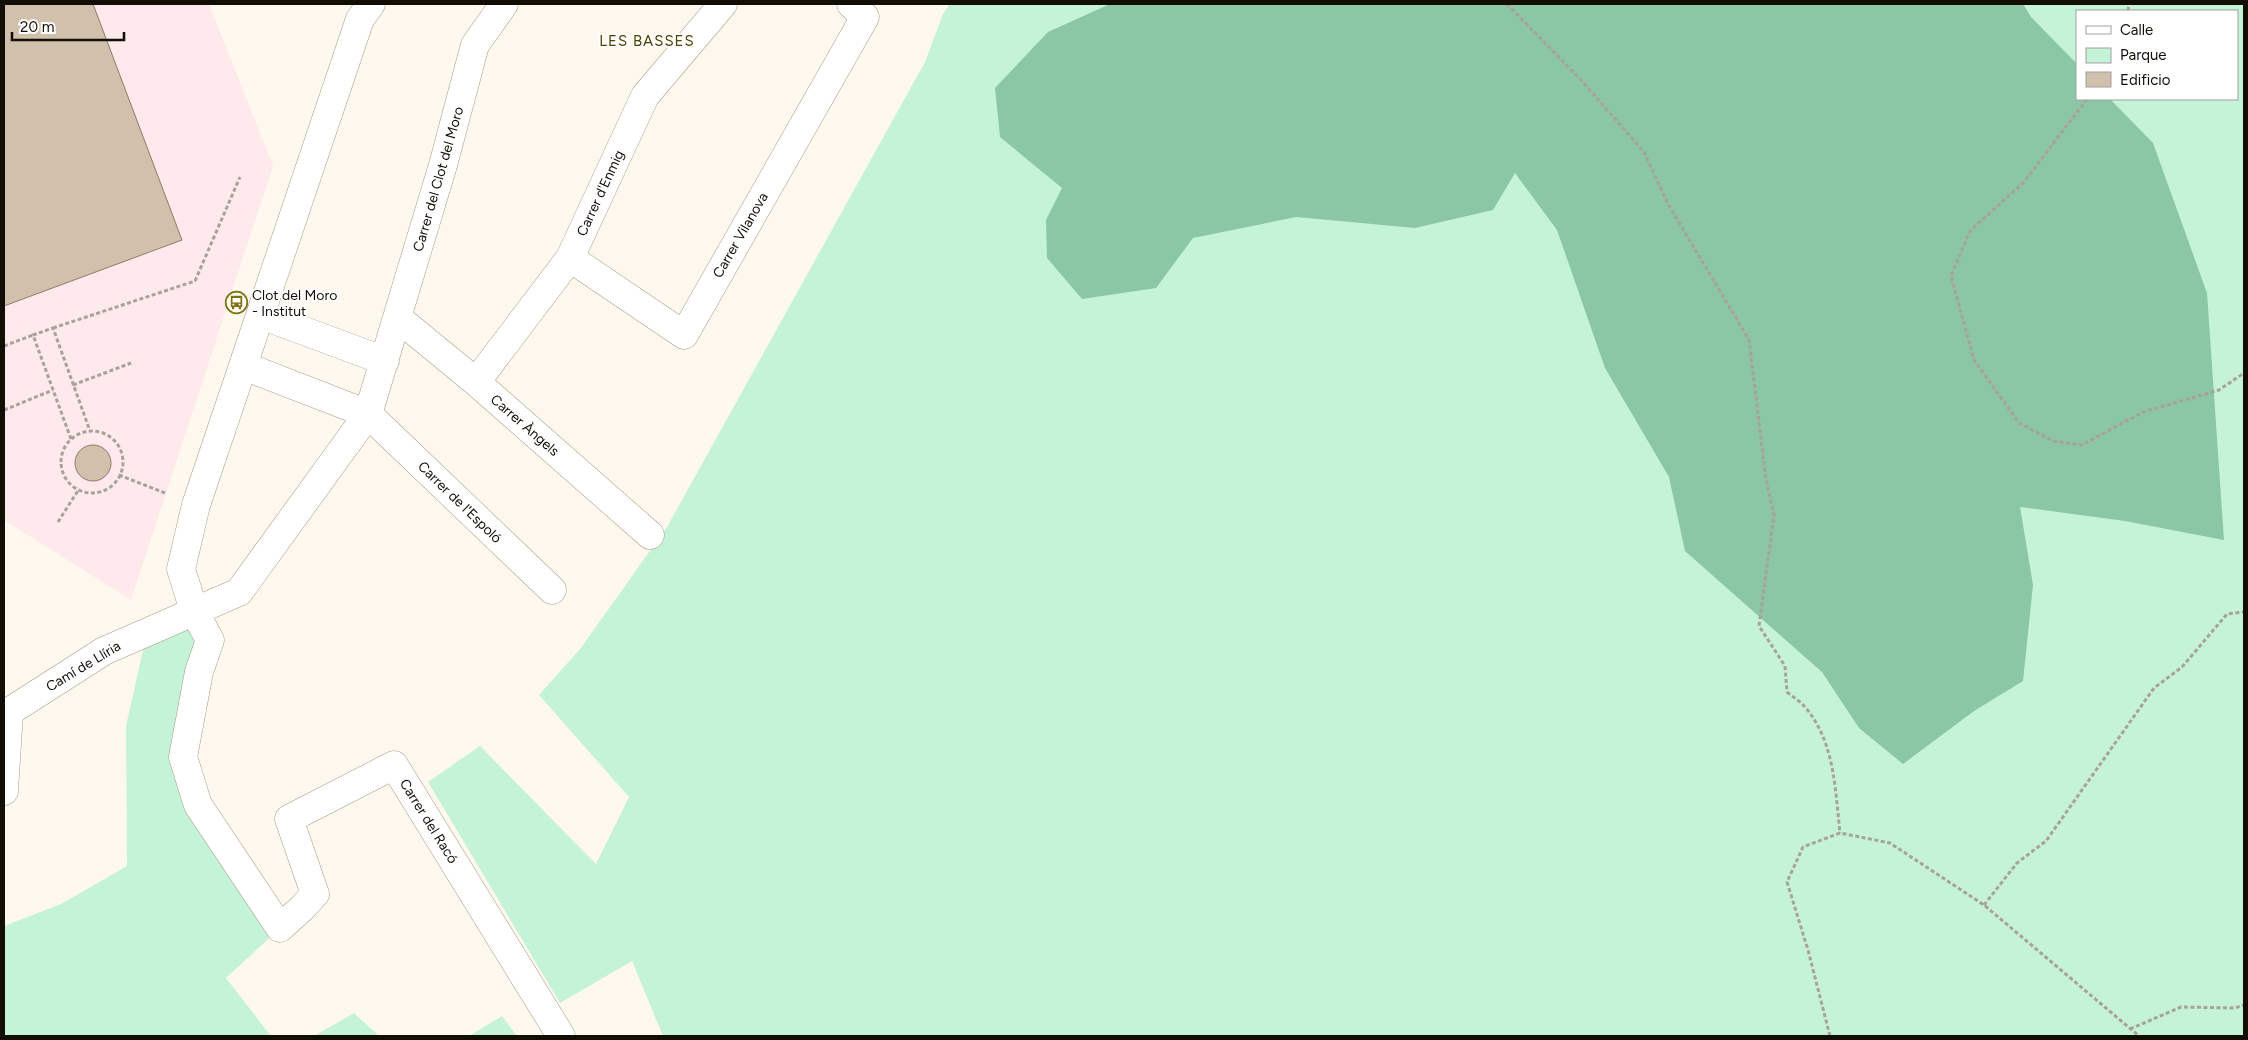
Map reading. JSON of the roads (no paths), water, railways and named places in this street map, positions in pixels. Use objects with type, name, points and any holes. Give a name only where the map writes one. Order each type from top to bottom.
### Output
[{"type":"street","points":[[194,611],[181,568],[196,505],[360,19],[371,4]]},
{"type":"street","name":"Carrer del Clot del Moro","points":[[194,611],[239,592],[368,414],[398,318],[475,45],[504,4]]},
{"type":"street","name":"Carrer d'Enmig","points":[[476,382],[570,258],[645,96],[723,4]]},
{"type":"street","name":"Carrer Vilanova","points":[[570,258],[684,334],[858,10]]},
{"type":"street","points":[[261,315],[385,361]]},
{"type":"street","name":"Carrer Àngels","points":[[398,318],[476,382],[650,535]]},
{"type":"street","points":[[244,366],[368,414]]},
{"type":"street","name":"Carrer de l'Espoló","points":[[368,414],[552,590]]},
{"type":"street","name":"Camí de Llíria","points":[[6,714],[104,651],[194,611]]},
{"type":"street","name":"Carrer del Racó","points":[[194,611],[210,640],[199,672],[183,757],[198,804],[280,928],[315,894],[289,819],[394,765],[561,1036]]},
{"type":"street","points":[[4,792],[6,714]]},
{"type":"place","name":"Clot del Moro - Institut","points":[[236,303]]},
{"type":"district","name":"LES BASSES","points":[[647,41]]}]
